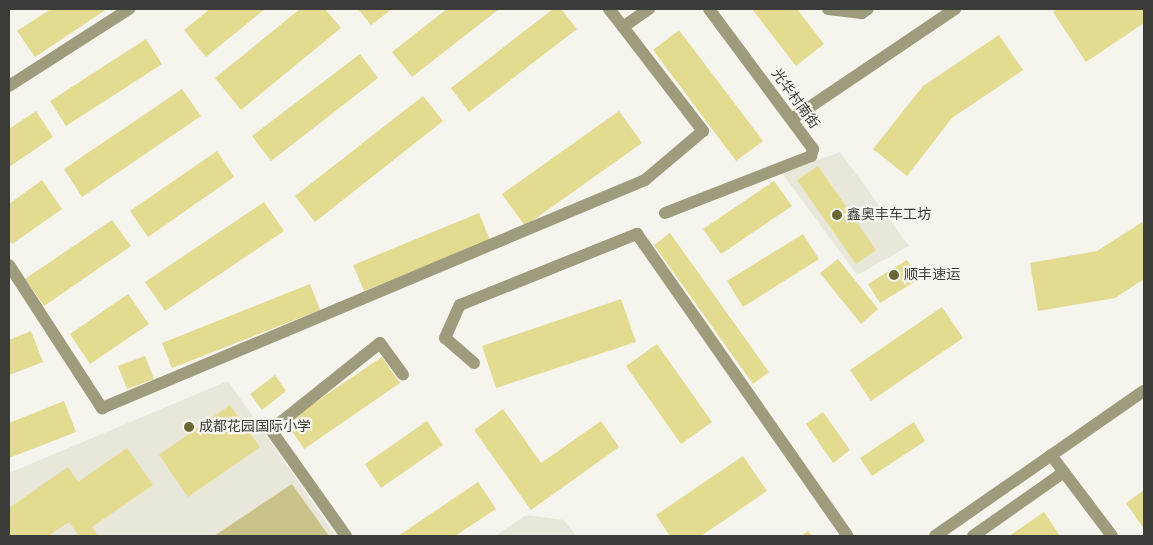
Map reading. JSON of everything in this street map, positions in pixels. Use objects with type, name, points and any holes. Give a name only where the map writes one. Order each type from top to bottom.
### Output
[{"type":"street","points":[[9,86],[130,9]]},
{"type":"street","points":[[9,265],[102,408],[645,180],[703,131],[609,9]]},
{"type":"street","points":[[623,27],[649,9]]},
{"type":"street","name":"光华村南街","points":[[665,212],[811,156],[812,149],[792,119],[709,9]]},
{"type":"street","points":[[828,9],[862,13],[868,9]]},
{"type":"street","points":[[792,119],[956,9]]},
{"type":"street","points":[[474,363],[445,338],[460,305],[637,234],[848,536]]},
{"type":"street","points":[[346,536],[271,430],[380,343],[403,375]]},
{"type":"street","points":[[935,536],[1144,391]]},
{"type":"street","points":[[1051,455],[1112,536]]},
{"type":"street","points":[[973,536],[1064,472]]},
{"type":"shaded area","points":[[840,152],[909,246],[857,275],[782,173]]},
{"type":"shaded area","name":"成都花园国际小学","points":[[228,381],[336,536],[9,536],[9,473]]},
{"type":"shaded area","points":[[292,484],[329,536],[214,536]]},
{"type":"shaded area","points":[[526,515],[564,520],[576,536],[495,536]]},
{"type":"building","points":[[51,9],[107,9],[35,57],[17,31]]},
{"type":"building","points":[[210,9],[265,9],[206,57],[184,30]]},
{"type":"building","points":[[300,9],[325,9],[341,28],[241,110],[215,78]]},
{"type":"building","points":[[358,9],[392,9],[371,25]]},
{"type":"building","points":[[447,9],[499,9],[412,77],[392,52]]},
{"type":"building","points":[[553,9],[561,9],[577,29],[469,112],[451,88]]},
{"type":"building","points":[[752,9],[797,9],[824,44],[796,66]]},
{"type":"building","points":[[1057,9],[1144,9],[1144,23],[1086,62],[1053,12]]},
{"type":"building","points":[[679,30],[763,141],[736,161],[653,50]]},
{"type":"building","points":[[999,35],[1023,70],[952,118],[907,176],[873,149],[923,86]]},
{"type":"building","points":[[146,39],[162,64],[66,126],[50,101]]},
{"type":"building","points":[[360,54],[378,78],[271,161],[252,136]]},
{"type":"building","points":[[182,89],[201,116],[82,197],[64,169]]},
{"type":"building","points":[[423,96],[443,121],[315,222],[295,196]]},
{"type":"building","points":[[36,111],[53,137],[9,167],[9,129]]},
{"type":"building","points":[[619,111],[642,143],[525,226],[502,194]]},
{"type":"building","points":[[217,151],[234,177],[148,237],[130,211]]},
{"type":"building","name":"鑫奥丰车工坊","points":[[818,166],[876,250],[856,264],[797,180]]},
{"type":"building","points":[[42,180],[62,209],[12,244],[9,240],[9,204]]},
{"type":"building","points":[[774,181],[792,206],[721,254],[703,229]]},
{"type":"building","points":[[264,202],[284,231],[165,311],[145,282]]},
{"type":"building","points":[[479,213],[490,240],[364,291],[353,265]]},
{"type":"building","points":[[112,220],[131,246],[44,306],[25,279]]},
{"type":"building","points":[[1144,221],[1144,279],[1115,298],[1038,311],[1030,263],[1097,251]]},
{"type":"building","points":[[670,233],[769,372],[753,384],[654,245]]},
{"type":"building","points":[[803,234],[819,259],[743,307],[727,281]]},
{"type":"building","points":[[838,259],[878,309],[861,324],[820,273]]},
{"type":"building","points":[[907,260],[919,279],[880,303],[868,284]]},
{"type":"building","points":[[310,284],[320,310],[172,368],[162,343]]},
{"type":"building","points":[[128,294],[149,324],[90,364],[70,334]]},
{"type":"building","points":[[621,299],[636,342],[496,388],[482,346]]},
{"type":"building","points":[[942,307],[963,338],[871,401],[850,370]]},
{"type":"building","points":[[31,331],[43,362],[9,375],[9,340]]},
{"type":"building","points":[[657,344],[712,422],[681,444],[626,366]]},
{"type":"building","points":[[145,356],[154,379],[127,389],[118,366]]},
{"type":"building","points":[[382,357],[400,383],[304,449],[286,422]]},
{"type":"building","points":[[275,375],[286,391],[262,410],[250,394]]},
{"type":"building","points":[[64,401],[76,432],[9,458],[9,423]]},
{"type":"building","points":[[230,405],[260,447],[188,497],[159,455]]},
{"type":"building","points":[[503,409],[541,463],[601,421],[619,447],[531,510],[474,430]]},
{"type":"building","points":[[823,412],[850,450],[833,463],[806,424]]},
{"type":"building","points":[[427,421],[443,445],[381,488],[365,464]]},
{"type":"building","points":[[914,422],[925,441],[872,476],[860,458]]},
{"type":"building","points":[[127,448],[153,485],[92,527],[98,536],[79,536],[69,522],[48,536],[10,536],[9,508],[68,467],[78,482]]},
{"type":"building","points":[[743,456],[767,491],[701,536],[670,536],[656,515]]},
{"type":"building","points":[[478,482],[496,509],[455,536],[398,536]]},
{"type":"building","points":[[1144,490],[1144,529],[1126,503]]},
{"type":"building","points":[[1044,512],[1060,536],[1009,536]]},
{"type":"building","points":[[808,531],[812,536],[801,536]]},
{"type":"place","name":"鑫奥丰车工坊","points":[[837,215]]},
{"type":"place","name":"顺丰速运","points":[[894,275]]},
{"type":"place","name":"成都花园国际小学","points":[[189,427]]}]
